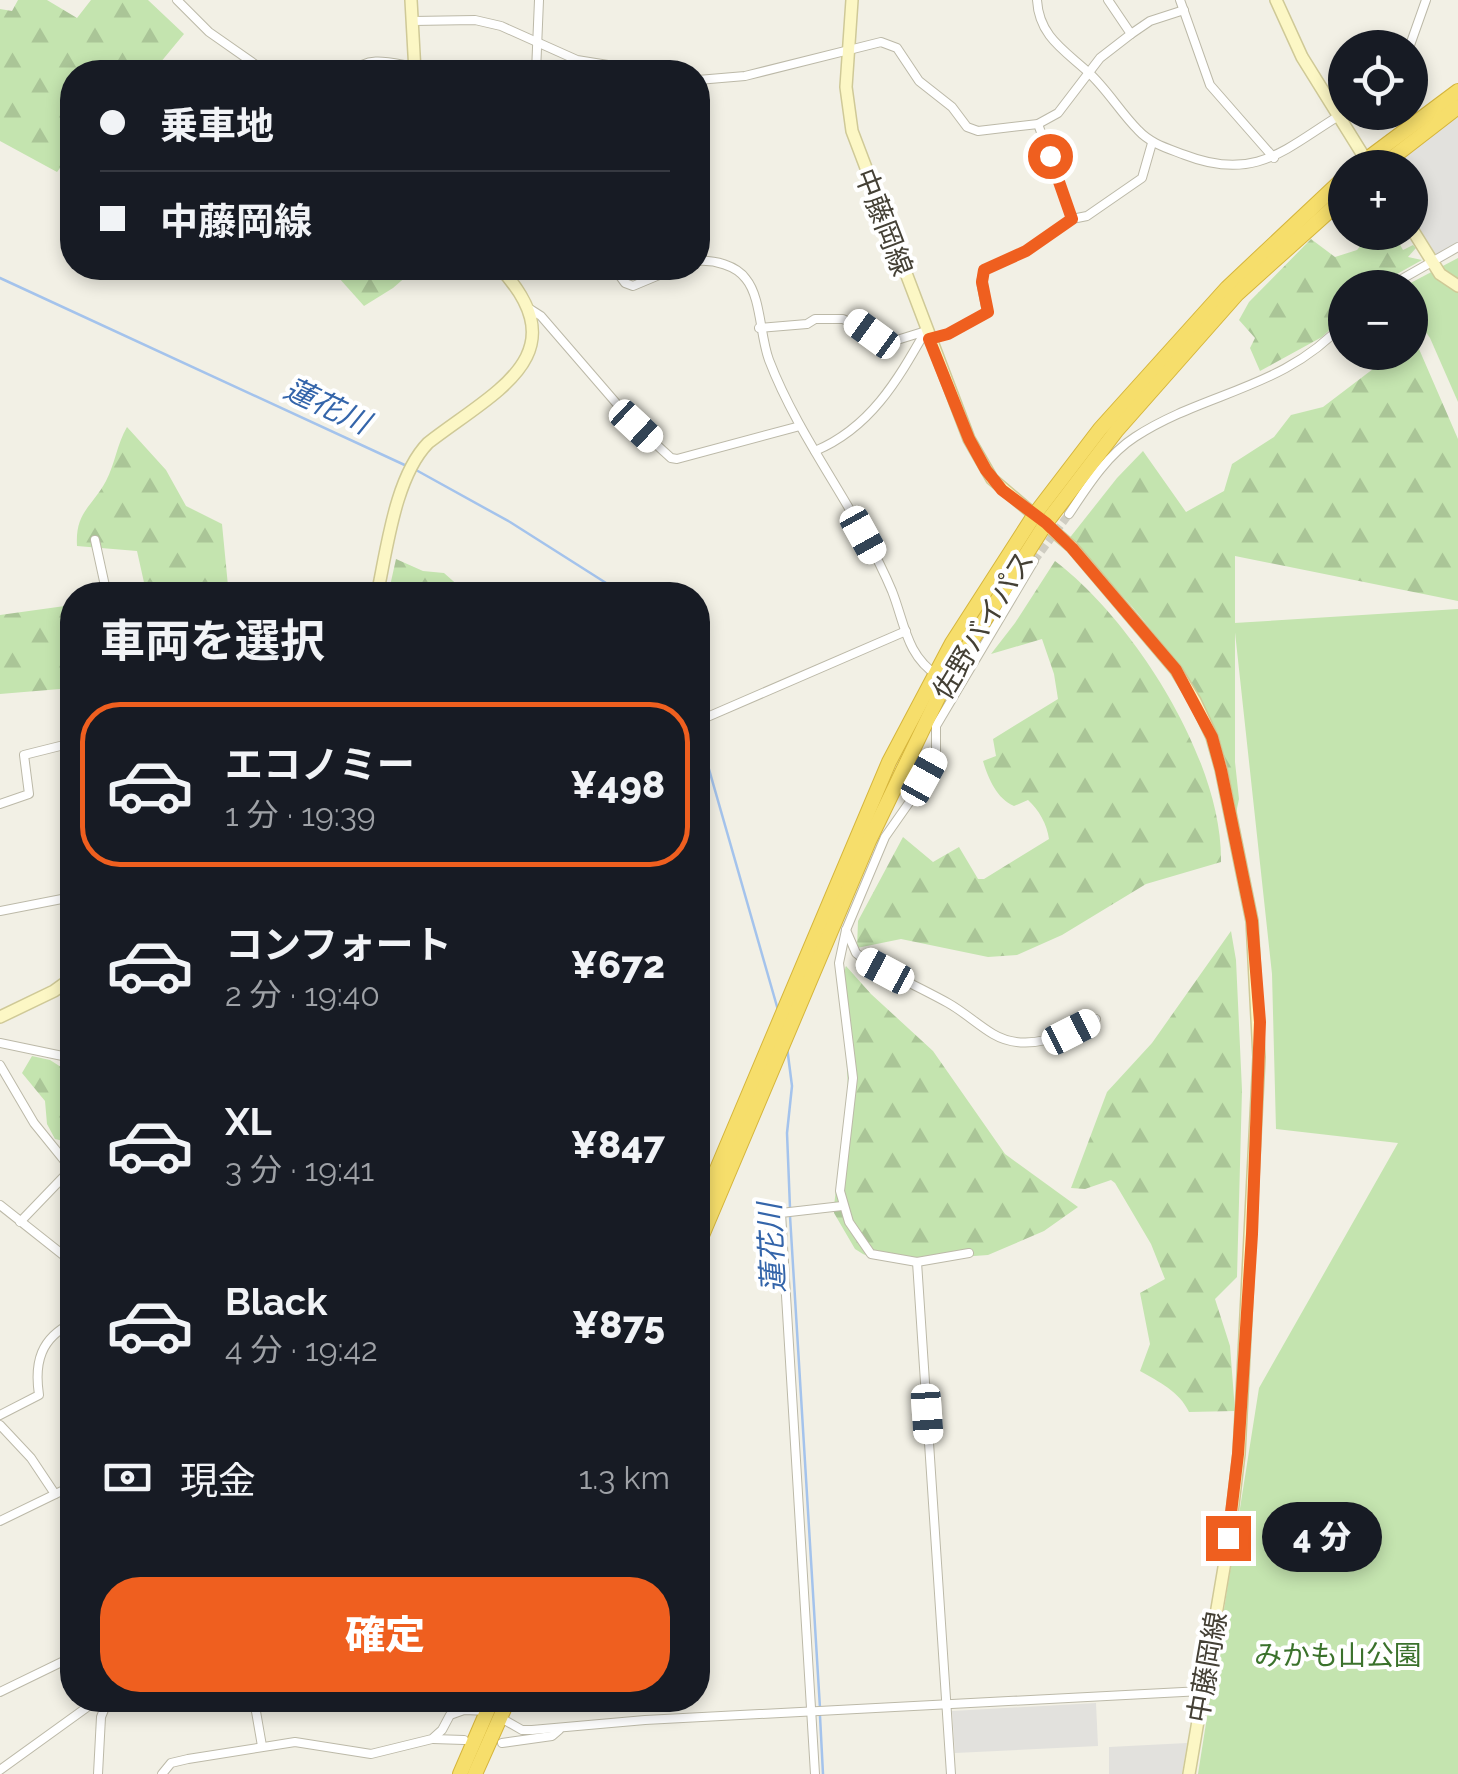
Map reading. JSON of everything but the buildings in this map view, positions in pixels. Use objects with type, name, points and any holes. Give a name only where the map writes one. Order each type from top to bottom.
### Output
[{"type":"highway","points":[[1382,150],[1458,91]]},
{"type":"highway","points":[[1403,150],[1458,107]]},
{"type":"highway","name":"佐野バイパス","points":[[710,1186],[889,762],[946,680],[1041,518],[1100,429],[1177,341],[1274,241],[1328,192]]},
{"type":"highway","name":"佐野バイパス","points":[[1041,518],[1184,350],[1237,294],[1328,212]]},
{"type":"highway","name":"佐野バイパス","points":[[710,1216],[869,841],[946,680]]},
{"type":"highway","points":[[460,1774],[491,1712]]},
{"type":"highway","points":[[476,1774],[492,1712]]},
{"type":"main road","points":[[411,0],[415,60]]},
{"type":"main road","name":"中藤岡線","points":[[852,0],[846,49],[852,131],[969,439],[1002,490],[1041,518],[1072,548],[1157,646],[1195,701],[1212,737],[1221,770],[1252,921],[1260,1056],[1238,1454],[1231,1522],[1189,1774]]},
{"type":"main road","points":[[1276,0],[1302,57],[1328,95]]},
{"type":"main road","points":[[1425,250],[1444,278],[1458,286]]},
{"type":"main road","points":[[381,582],[399,502],[418,454],[520,368],[532,346],[530,309],[511,280]]},
{"type":"main road","points":[[0,1016],[60,987]]},
{"type":"street","points":[[177,0],[209,32],[249,60]]},
{"type":"street","points":[[536,60],[539,0]]},
{"type":"street","points":[[1037,0],[1042,26],[1050,38],[1088,72],[1152,143],[1206,163],[1246,164],[1274,158],[1328,123]]},
{"type":"street","points":[[1108,0],[1132,34]]},
{"type":"street","points":[[1415,30],[1426,0]]},
{"type":"street","points":[[710,79],[745,76],[881,42],[896,48],[919,81],[952,106],[967,127],[978,132],[1038,124],[1058,113],[1088,72],[1132,34],[1182,5],[1210,85],[1274,158]]},
{"type":"street","points":[[413,21],[475,20],[502,26],[577,60]]},
{"type":"street","points":[[1038,124],[1072,219]]},
{"type":"street","points":[[759,328],[807,324],[814,319],[843,319],[881,338],[948,334],[988,312],[982,282],[984,270],[1026,251],[1072,219],[1087,216],[1142,178],[1152,143]]},
{"type":"street","points":[[1417,270],[1458,246]]},
{"type":"street","points":[[710,263],[729,266],[747,279],[769,360],[800,426],[884,572],[920,664],[946,680]]},
{"type":"street","points":[[623,280],[633,286],[647,280]]},
{"type":"street","points":[[530,309],[541,316],[636,426],[671,458],[800,426]]},
{"type":"street","points":[[816,451],[843,437],[880,404],[928,335]]},
{"type":"street","points":[[1069,514],[1088,486],[1134,438],[1288,369],[1328,341]]},
{"type":"street","points":[[95,540],[105,582]]},
{"type":"street","points":[[969,1253],[917,1262],[871,1254],[842,1206],[840,1191],[852,1078],[839,964],[846,930],[885,837],[936,757],[936,726],[946,680],[1034,561]]},
{"type":"street","points":[[710,716],[906,631]]},
{"type":"street","points":[[0,804],[28,794],[24,755],[60,746]]},
{"type":"street","points":[[0,912],[60,899]]},
{"type":"street","points":[[846,930],[856,953],[865,960],[949,1003],[995,1035],[1014,1042],[1052,1037],[1096,1019]]},
{"type":"street","points":[[0,1043],[60,1056]]},
{"type":"street","points":[[0,1066],[34,1123],[60,1154]]},
{"type":"street","points":[[20,1222],[60,1181]]},
{"type":"street","points":[[0,1206],[60,1253]]},
{"type":"street","points":[[814,1774],[816,1713],[783,1213],[842,1206]]},
{"type":"street","points":[[917,1262],[951,1774]]},
{"type":"street","points":[[0,1414],[38,1395],[35,1372],[44,1349],[60,1330]]},
{"type":"street","points":[[0,1425],[31,1458],[55,1494]]},
{"type":"street","points":[[0,1520],[60,1492]]},
{"type":"street","points":[[0,1692],[60,1663]]},
{"type":"street","points":[[497,1712],[522,1730],[1202,1691]]},
{"type":"street","points":[[0,1770],[80,1712]]},
{"type":"street","points":[[98,1774],[103,1712]]},
{"type":"street","points":[[256,1712],[262,1746]]},
{"type":"street","points":[[432,1739],[450,1716],[459,1712]]},
{"type":"street","points":[[502,1743],[552,1736],[563,1728]]},
{"type":"street","points":[[162,1774],[170,1764],[295,1742],[371,1754],[432,1739],[464,1740]]},
{"type":"green space","points":[[18,0],[47,0],[77,18],[91,0],[148,0],[184,34],[162,60],[60,60],[57,172],[0,141],[0,9],[12,11]]},
{"type":"green space","points":[[1311,239],[1335,257],[1357,250],[1414,250],[1408,257],[1422,260],[1404,270],[1328,270],[1328,331],[1260,371],[1250,348],[1255,338],[1239,320],[1249,302]]},
{"type":"green space","points":[[1458,258],[1458,402],[1428,335],[1428,274]]},
{"type":"green space","points":[[341,280],[402,280],[393,288],[364,306]]},
{"type":"green space","points":[[1372,370],[1428,370],[1458,439],[1458,601],[1235,556],[1235,762],[1239,799],[1236,813],[1211,732],[1175,663],[1127,601],[1068,540],[1143,451],[1186,512],[1224,491],[1232,464],[1274,437],[1291,415],[1323,407]]},
{"type":"green space","points":[[127,427],[166,470],[186,506],[222,524],[228,582],[144,582],[137,551],[77,546],[82,517],[106,481]]},
{"type":"green space","points":[[396,559],[423,571],[444,573],[454,582],[391,582]]},
{"type":"green space","points":[[1055,561],[1114,619],[1168,695],[1207,780],[1218,822],[1221,862],[1146,884],[1062,935],[1017,955],[988,957],[901,939],[857,948],[858,921],[903,837],[933,862],[959,847],[978,879],[1049,839],[1036,808],[1028,800],[1014,806],[1003,798],[983,761],[996,756],[993,739],[1058,699],[1042,639],[991,654]]},
{"type":"green space","points":[[60,607],[60,689],[0,694],[0,615]]},
{"type":"green space","name":"みかも山公園","points":[[1458,609],[1458,1774],[1198,1774],[1259,1388],[1398,1143],[1276,1129],[1272,974],[1234,623]]},
{"type":"green space","points":[[1231,931],[1242,1090],[1237,1277],[1215,1299],[1230,1346],[1235,1411],[1189,1412],[1174,1393],[1140,1371],[1150,1344],[1140,1293],[1165,1279],[1151,1244],[1111,1180],[1085,1189],[1071,1188],[1107,1092],[1152,1043]]},
{"type":"green space","points":[[846,966],[933,1051],[1005,1154],[1078,1207],[1044,1231],[988,1255],[919,1260],[872,1258],[855,1249],[834,1213],[848,1087],[842,978]]},
{"type":"green space","points":[[32,1056],[60,1066],[60,1140],[55,1139],[47,1124],[45,1101],[22,1073]]},
{"type":"shaded area","points":[[1458,107],[1458,246],[1433,260],[1426,250],[1428,150],[1404,150]]},
{"type":"shaded area","points":[[1096,1703],[1098,1746],[955,1753],[952,1711]]},
{"type":"shaded area","points":[[1187,1743],[1182,1774],[1109,1774],[1109,1747]]},
{"type":"waterway","name":"蓮花川","points":[[0,278],[409,467]]},
{"type":"waterway","name":"蓮花川","points":[[416,470],[510,522],[605,582]]},
{"type":"waterway","name":"蓮花川","points":[[710,773],[778,1010]]},
{"type":"waterway","name":"蓮花川","points":[[787,1047],[792,1086],[787,1133],[790,1208]]},
{"type":"waterway","name":"蓮花川","points":[[790,1216],[820,1708]]},
{"type":"waterway","name":"蓮花川","points":[[820,1716],[823,1774]]},
{"type":"tunnel","points":[[1034,561],[1069,514]]},
{"type":"route","points":[[1050,156],[1072,219],[1026,251],[984,270],[982,282],[988,312],[948,334],[929,339],[969,439],[992,479],[1072,548],[1176,670],[1212,737],[1221,770],[1252,921],[1260,1022],[1252,1234],[1236,1492],[1228,1538]]}]
